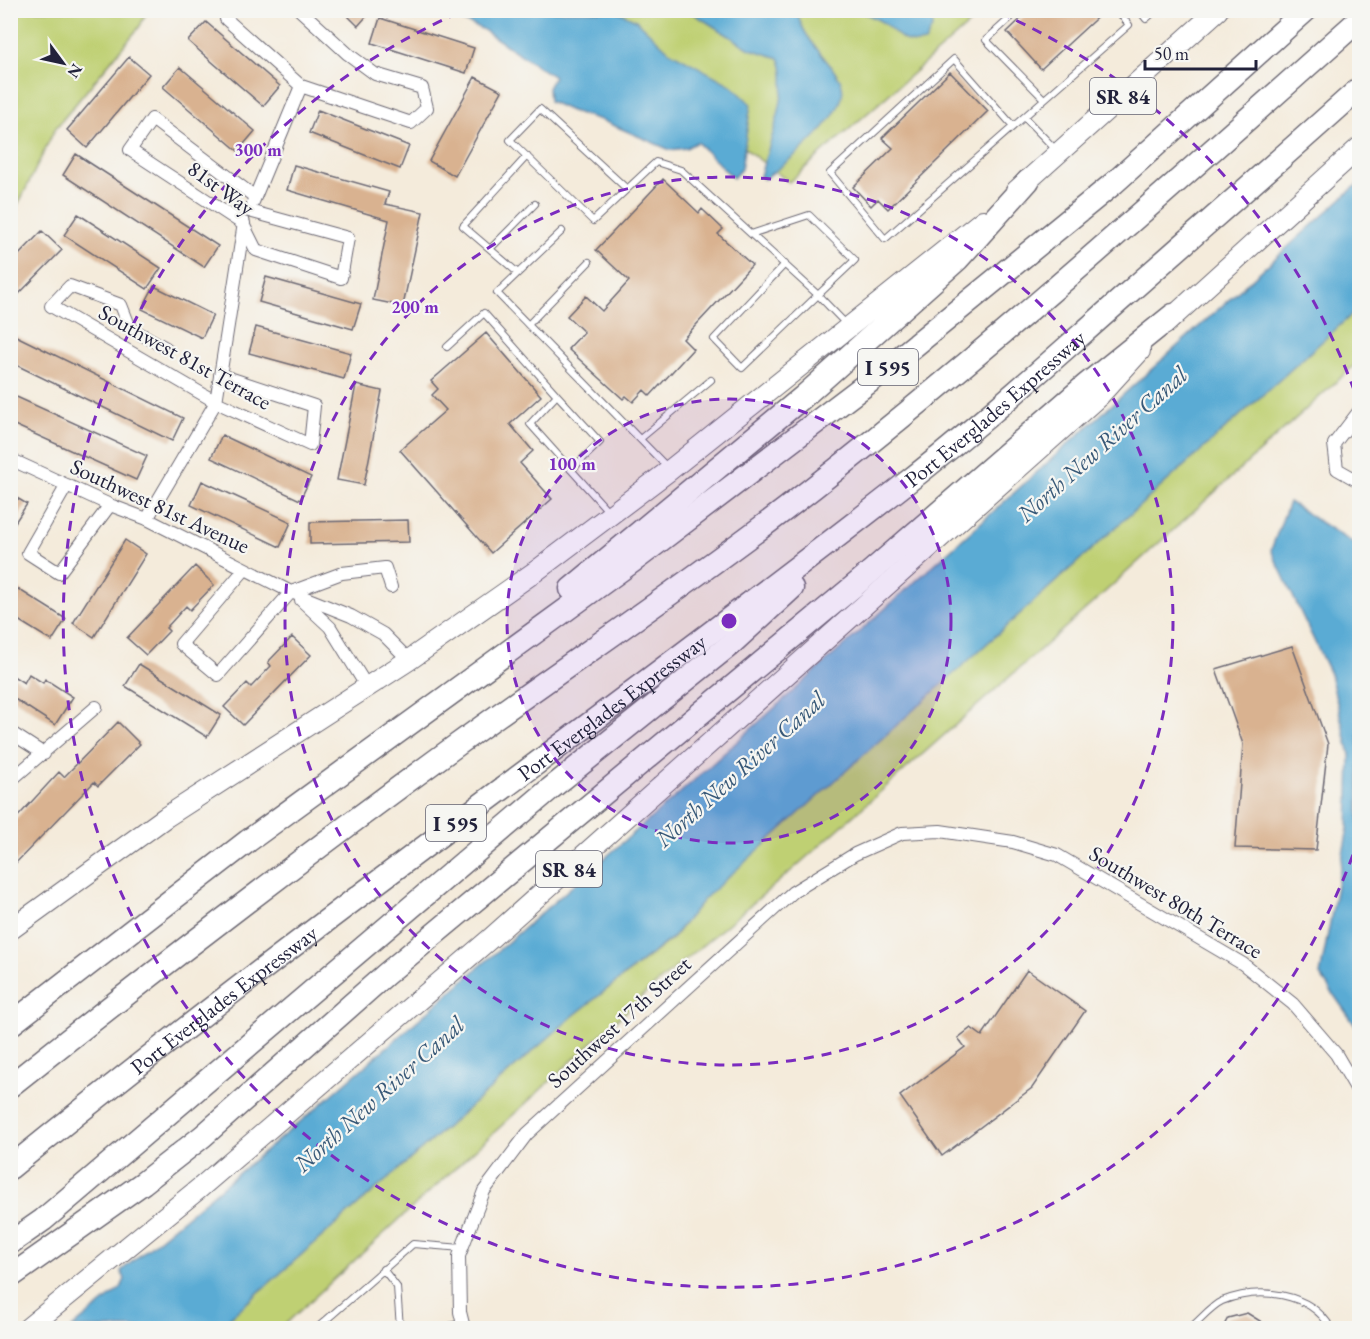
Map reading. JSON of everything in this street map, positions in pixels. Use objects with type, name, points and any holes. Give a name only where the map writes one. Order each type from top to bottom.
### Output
[{"type":"highway","name":"I 595","points":[[10,1025],[248,841],[640,556],[881,373],[1114,183],[1306,10]]},
{"type":"highway","points":[[10,1086],[135,987],[445,754],[783,511],[880,436],[1137,218],[1359,19]]},
{"type":"highway","name":"Port Everglades Expressway","points":[[10,1168],[129,1071],[270,962],[671,664],[906,484],[1059,354],[1359,88]]},
{"type":"highway","points":[[447,695],[803,397],[958,259],[1028,181]]},
{"type":"highway","points":[[10,1277],[100,1215],[203,1136],[386,975],[851,589],[1086,385],[1173,315]]},
{"type":"highway","points":[[10,1243],[52,1212],[550,789],[731,644],[906,484]]},
{"type":"main road","name":"SR 84","points":[[10,930],[166,817],[409,660],[611,515],[850,327],[1028,181],[1218,10]]},
{"type":"main road","name":"SR 84","points":[[28,1329],[201,1187],[491,938],[1099,396],[1173,315],[1359,147]]},
{"type":"street","points":[[227,10],[226,19],[301,86],[411,123],[427,108],[422,88],[375,74],[348,54],[300,10]]},
{"type":"street","points":[[147,519],[216,402],[243,224],[301,86]]},
{"type":"street","name":"81st Way","points":[[249,211],[348,238],[341,278],[256,250],[243,224],[130,150],[152,119],[255,197]]},
{"type":"street","name":"Southwest 81st Terrace","points":[[166,348],[130,328],[121,305],[70,286],[51,306],[216,402],[310,445],[314,406],[220,375]]},
{"type":"street","points":[[1359,410],[1334,444],[1337,469],[1359,482]]},
{"type":"street","name":"Southwest 81st Avenue","points":[[10,459],[110,505],[147,519],[291,592],[351,616],[383,634],[409,660]]},
{"type":"street","points":[[67,485],[28,553],[59,573],[110,505]]},
{"type":"street","points":[[246,568],[181,644],[218,675],[291,592],[342,573],[385,568],[391,587]]},
{"type":"street","name":"Southwest 81st Avenue","points":[[291,592],[330,627],[367,687]]},
{"type":"street","points":[[10,781],[96,707]]},
{"type":"street","points":[[10,732],[44,754]]},
{"type":"street","name":"Southwest 80th Terrace","points":[[919,831],[940,831],[1013,842],[1057,855],[1233,959],[1293,1004],[1336,1054],[1359,1095]]},
{"type":"street","name":"Southwest 17th Street","points":[[464,1326],[460,1312],[459,1267],[463,1248],[484,1191],[527,1134],[793,892],[855,854],[902,832],[919,831]]},
{"type":"lane","points":[[1019,10],[986,40],[1044,99]]},
{"type":"lane","points":[[1013,126],[954,58],[830,173],[885,239],[1129,25],[1117,10]]},
{"type":"lane","points":[[1139,10],[1146,20],[1156,10]]},
{"type":"lane","points":[[627,189],[540,109],[510,140],[593,220],[627,189],[656,162],[681,170],[819,295],[850,327]]},
{"type":"lane","points":[[1024,117],[1059,153]]},
{"type":"lane","points":[[518,273],[463,226],[527,156]]},
{"type":"lane","points":[[490,249],[535,204]]},
{"type":"lane","points":[[751,234],[809,215],[855,260],[742,368],[714,339],[785,264]]},
{"type":"lane","points":[[562,231],[497,293],[670,470]]},
{"type":"lane","points":[[528,325],[589,262]]},
{"type":"lane","points":[[447,347],[484,313],[600,442],[571,470]]},
{"type":"lane","points":[[640,439],[711,380]]},
{"type":"lane","points":[[557,395],[530,424],[611,515]]},
{"type":"lane","points":[[317,1329],[413,1244],[463,1248]]},
{"type":"lane","points":[[383,1269],[397,1287],[400,1329]]},
{"type":"lane","points":[[1190,1329],[1221,1302],[1261,1292],[1296,1298],[1325,1318],[1330,1329]]},
{"type":"lane","points":[[442,1329],[464,1326]]},
{"type":"green space","points":[[11,10],[147,11],[140,26],[55,129],[11,215]]},
{"type":"green space","points":[[477,11],[984,11],[789,182],[715,126]]},
{"type":"green space","points":[[1359,308],[1359,361],[1095,601],[791,871],[647,992],[281,1328],[218,1328],[573,1016],[673,938],[703,899]]},
{"type":"water","points":[[439,11],[617,11],[636,20],[669,51],[731,85],[751,104],[741,169],[733,178],[697,142],[686,148],[670,150],[601,120],[571,111],[549,101],[548,88],[554,77],[482,29]]},
{"type":"water","points":[[689,11],[797,11],[804,30],[840,80],[843,92],[839,106],[829,120],[803,149],[764,179],[760,176],[778,116],[783,83],[783,69],[779,58],[750,49]]},
{"type":"water","points":[[860,11],[930,11],[933,26],[925,42],[908,42],[877,19]]},
{"type":"water","name":"North New River Canal","points":[[1359,183],[1359,308],[704,899],[673,937],[573,1016],[218,1328],[72,1328],[121,1288],[125,1279],[121,1271],[320,1105],[682,791]]},
{"type":"water","points":[[1289,502],[1359,547],[1359,1031],[1320,975],[1348,828],[1350,755],[1330,674],[1271,550]]},
{"type":"building","points":[[342,10],[372,10],[358,26]]},
{"type":"building","points":[[1030,10],[1105,10],[1041,69],[1007,32]]},
{"type":"building","points":[[380,18],[474,48],[466,73],[372,43]]},
{"type":"building","points":[[206,22],[280,86],[263,106],[188,41]]},
{"type":"building","points":[[129,57],[149,74],[87,148],[67,130]]},
{"type":"building","points":[[180,67],[255,131],[238,151],[163,87]]},
{"type":"building","points":[[950,72],[988,111],[888,209],[878,199],[871,206],[853,187],[893,148],[882,138]]},
{"type":"building","points":[[475,77],[502,91],[455,176],[429,161]]},
{"type":"building","points":[[318,110],[409,146],[400,169],[309,133]]},
{"type":"building","points":[[76,154],[218,246],[204,267],[63,175]]},
{"type":"building","points":[[294,165],[389,192],[385,204],[423,212],[403,306],[373,300],[389,220],[287,190]]},
{"type":"building","points":[[663,179],[699,213],[702,209],[723,229],[718,234],[752,265],[683,339],[693,349],[650,396],[644,390],[633,402],[626,396],[623,399],[568,349],[584,332],[567,316],[586,296],[602,311],[629,281],[596,250]]},
{"type":"building","points":[[78,214],[161,268],[147,289],[64,235]]},
{"type":"building","points":[[42,231],[62,250],[10,303],[10,264]]},
{"type":"building","points":[[266,277],[361,304],[353,329],[259,302]]},
{"type":"building","points":[[154,286],[213,315],[202,338],[142,309]]},
{"type":"building","points":[[256,327],[351,353],[344,379],[249,353]]},
{"type":"building","points":[[10,333],[183,418],[172,441],[10,362]]},
{"type":"building","points":[[486,333],[541,396],[510,424],[533,451],[520,463],[552,499],[491,553],[400,450],[446,410],[432,395],[438,389],[431,381]]},
{"type":"building","points":[[356,385],[382,391],[364,485],[337,480]]},
{"type":"building","points":[[10,394],[147,456],[136,480],[10,423]]},
{"type":"building","points":[[222,435],[311,477],[300,500],[211,458]]},
{"type":"building","points":[[202,481],[291,522],[280,547],[191,505]]},
{"type":"building","points":[[10,494],[27,504],[10,530]]},
{"type":"building","points":[[408,520],[409,542],[310,544],[310,522]]},
{"type":"building","points":[[125,540],[146,554],[94,637],[73,623]]},
{"type":"building","points":[[195,566],[214,585],[190,610],[186,606],[166,628],[169,631],[146,655],[127,638]]},
{"type":"building","points":[[10,584],[66,619],[52,641],[10,615]]},
{"type":"building","points":[[292,637],[311,655],[243,725],[224,707],[247,683],[251,687],[271,666],[268,662]]},
{"type":"building","points":[[1292,646],[1328,744],[1316,850],[1235,848],[1243,744],[1216,669]]},
{"type":"building","points":[[139,664],[221,715],[207,737],[125,686]]},
{"type":"building","points":[[10,674],[24,683],[29,674],[43,683],[45,679],[73,697],[55,725],[10,696]]},
{"type":"building","points":[[118,722],[140,744],[98,786],[94,782],[10,869],[10,825],[59,772],[64,777]]},
{"type":"building","points":[[1027,970],[1085,1011],[1032,1088],[942,1156],[900,1096],[965,1047],[958,1038],[971,1028],[982,1036]]},
{"type":"building","points":[[1247,1313],[1273,1329],[1222,1329],[1228,1318]]}]
